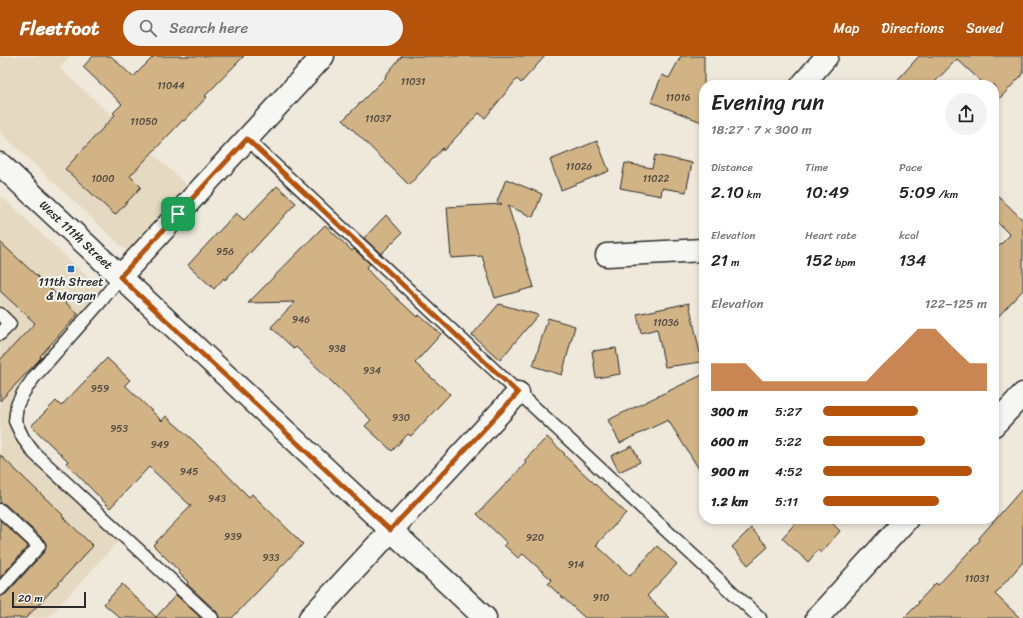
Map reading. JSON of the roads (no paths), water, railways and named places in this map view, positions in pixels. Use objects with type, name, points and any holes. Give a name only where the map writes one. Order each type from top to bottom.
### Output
[{"type":"street","points":[[120,277],[323,56]]},
{"type":"street","points":[[806,80],[827,56]]},
{"type":"street","name":"West 111th Street","points":[[0,164],[485,618]]},
{"type":"street","points":[[607,255],[699,250]]},
{"type":"street","points":[[310,618],[518,393]]},
{"type":"street","points":[[999,420],[1023,394]]},
{"type":"street","points":[[816,618],[902,524]]},
{"type":"lane","points":[[247,139],[760,618]]},
{"type":"lane","points":[[120,277],[102,300],[35,376],[23,393],[17,405],[15,421],[23,438],[34,453],[212,618]]},
{"type":"lane","points":[[0,314],[10,324],[0,334]]},
{"type":"lane","points":[[0,510],[39,546],[0,589]]},
{"type":"place","name":"111th Street & Morgan","points":[[71,269]]}]
